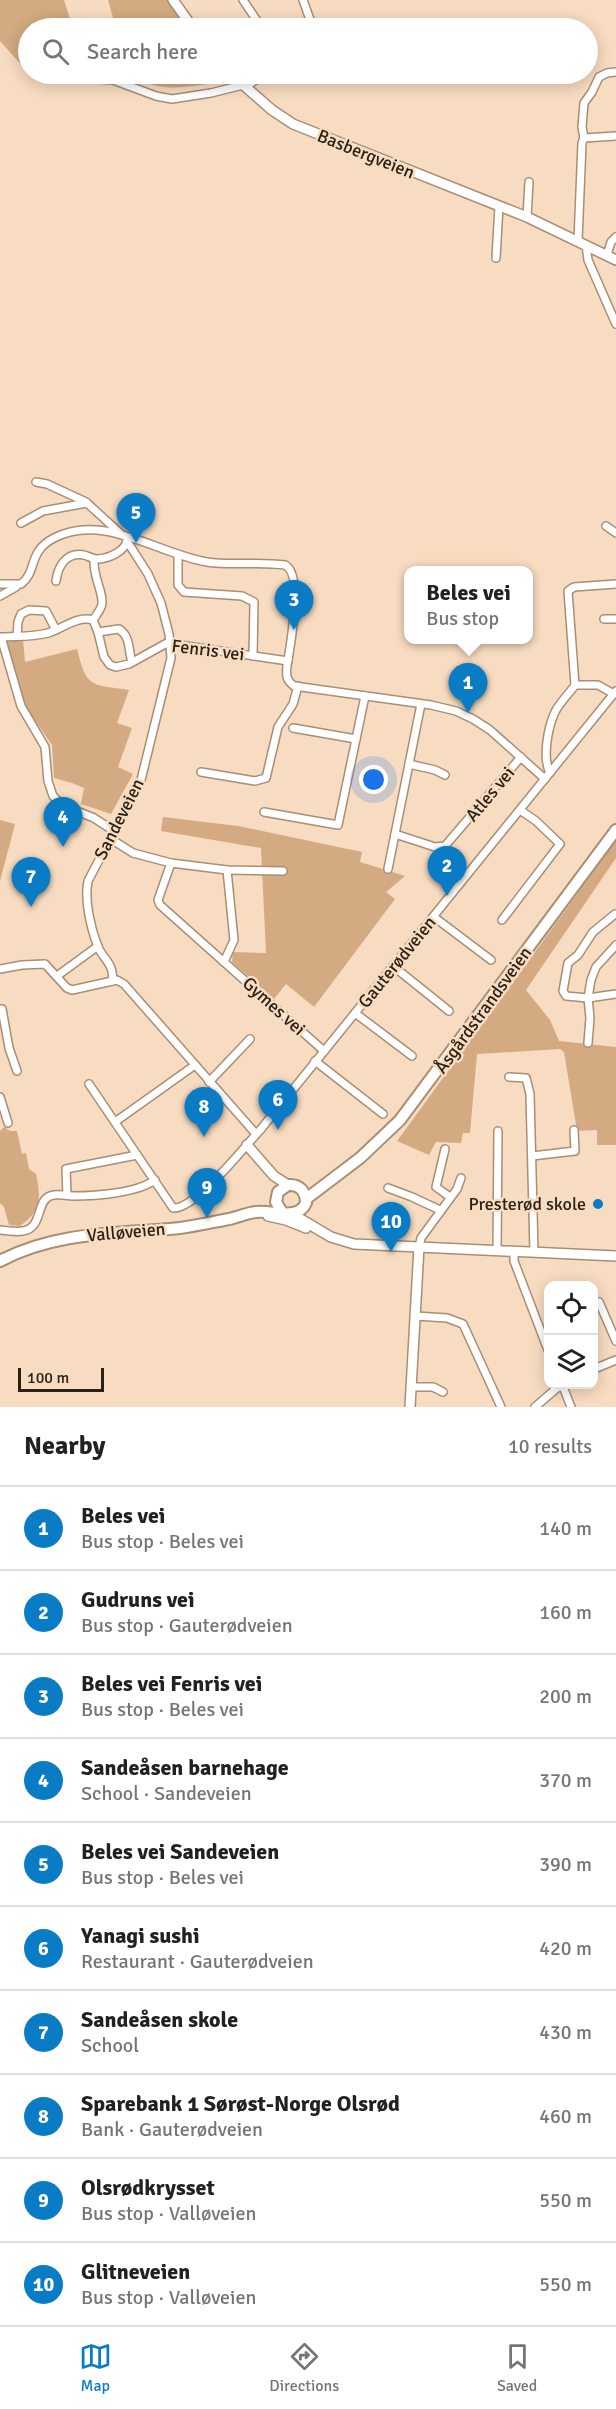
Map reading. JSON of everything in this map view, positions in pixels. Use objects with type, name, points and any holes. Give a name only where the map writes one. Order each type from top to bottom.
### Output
[{"type":"main road","points":[[173,0],[186,18]]},
{"type":"main road","name":"Basbergveien","points":[[244,86],[272,110],[302,129],[527,217],[616,260]]},
{"type":"main road","name":"Åsgårdstrandsveien","points":[[305,1203],[378,1142],[418,1098],[616,830]]},
{"type":"main road","points":[[247,1145],[274,1176],[288,1185],[300,1187],[304,1193],[310,1219],[327,1235]]},
{"type":"main road","points":[[247,1145],[250,1153],[271,1178],[277,1195],[277,1205],[327,1235]]},
{"type":"main road","name":"Åsgårdstrandsveien","points":[[300,1187],[321,1183],[335,1176]]},
{"type":"main road","points":[[277,1195],[288,1185]]},
{"type":"main road","name":"Valløveien","points":[[255,1212],[277,1195]]},
{"type":"main road","points":[[287,1213],[300,1211],[305,1203]]},
{"type":"main road","name":"Valløveien","points":[[0,1261],[46,1243],[69,1237],[179,1228],[255,1212],[287,1213]]},
{"type":"main road","points":[[242,1215],[251,1218],[274,1217],[354,1244],[616,1256]]},
{"type":"main road","points":[[410,1407],[420,1247]]},
{"type":"street","points":[[243,0],[255,18]]},
{"type":"street","points":[[303,0],[309,18]]},
{"type":"street","points":[[598,77],[615,72]]},
{"type":"street","points":[[124,84],[156,96],[172,99],[248,84]]},
{"type":"street","points":[[595,84],[584,103],[582,127],[584,138],[582,143],[582,243],[616,324]]},
{"type":"street","points":[[584,138],[616,136]]},
{"type":"street","points":[[527,217],[529,182]]},
{"type":"street","points":[[496,258],[499,206]]},
{"type":"street","points":[[607,255],[611,242],[616,237]]},
{"type":"street","name":"Sandeveien","points":[[36,482],[57,488],[87,503],[125,538],[157,593],[171,644],[170,669],[141,780],[111,839],[90,873],[86,887],[98,946],[111,964],[114,974],[112,981]]},
{"type":"street","points":[[21,523],[43,511],[87,503]]},
{"type":"street","points":[[606,526],[616,533]]},
{"type":"street","points":[[0,596],[28,576],[35,554],[40,547],[55,537],[83,529],[125,538],[178,556],[216,563],[276,564],[289,567],[295,582],[288,680],[294,686],[442,707],[473,718],[548,776]]},
{"type":"street","points":[[56,580],[59,566],[68,558],[84,555],[94,559],[115,554],[125,538]]},
{"type":"street","points":[[178,556],[178,585],[184,592],[242,596],[254,602],[253,656]]},
{"type":"street","points":[[93,620],[101,608],[102,601],[94,575],[94,559]]},
{"type":"street","points":[[0,584],[18,585]]},
{"type":"street","points":[[548,776],[546,762],[552,721],[557,709],[575,685],[568,591],[570,588],[580,586],[616,584]]},
{"type":"street","points":[[17,636],[21,614],[29,610],[46,611],[56,630]]},
{"type":"street","points":[[604,619],[616,619]]},
{"type":"street","points":[[93,620],[82,620],[37,635],[2,635],[21,706],[45,747],[48,782],[53,796],[62,806],[94,818],[114,831]]},
{"type":"street","points":[[93,620],[104,657],[110,665],[119,667],[132,662],[124,633],[119,629],[98,632]]},
{"type":"street","name":"Fenris vei","points":[[132,662],[160,645],[171,644],[288,661]]},
{"type":"street","name":"Gauterødveien","points":[[89,1084],[173,1209],[180,1208],[209,1186],[247,1145],[615,693],[598,685],[575,685]]},
{"type":"street","points":[[201,772],[255,781],[266,778],[278,728],[291,710],[298,687]]},
{"type":"street","points":[[264,812],[338,825],[365,696]]},
{"type":"street","points":[[388,869],[421,704]]},
{"type":"street","points":[[293,728],[356,739]]},
{"type":"street","name":"Atles vei","points":[[395,834],[435,847],[445,846],[521,757]]},
{"type":"street","points":[[410,764],[445,775]]},
{"type":"street","points":[[502,920],[560,844],[536,821],[520,810]]},
{"type":"street","points":[[111,839],[133,853],[171,863],[227,870],[283,872]]},
{"type":"street","name":"Gymes vei","points":[[171,863],[159,893],[160,905],[324,1051]]},
{"type":"street","points":[[224,962],[234,940],[227,870]]},
{"type":"street","points":[[615,914],[592,932],[578,955],[567,963],[563,993],[566,996],[588,998],[616,994]]},
{"type":"street","points":[[434,916],[491,960]]},
{"type":"street","points":[[588,1043],[590,1018],[588,998],[591,980],[596,967],[616,945]]},
{"type":"street","points":[[57,976],[98,946]]},
{"type":"street","points":[[0,969],[42,964],[49,966],[67,988],[72,990],[119,981],[130,989],[256,1134]]},
{"type":"street","points":[[393,966],[449,1011]]},
{"type":"street","points":[[0,1009],[2,1009],[9,1048],[17,1071]]},
{"type":"street","points":[[355,1013],[412,1056]]},
{"type":"street","points":[[209,1082],[250,1039]]},
{"type":"street","points":[[315,1061],[383,1114]]},
{"type":"street","points":[[115,1122],[195,1065]]},
{"type":"street","points":[[509,1077],[522,1077],[528,1081],[532,1119],[534,1252]]},
{"type":"street","points":[[0,1097],[8,1123]]},
{"type":"street","points":[[532,1156],[575,1151],[574,1130]]},
{"type":"street","points":[[497,1251],[498,1131]]},
{"type":"street","points":[[445,1149],[436,1187],[450,1197]]},
{"type":"street","points":[[67,1195],[66,1169],[137,1155]]},
{"type":"street","points":[[420,1247],[421,1238],[457,1189],[461,1178]]},
{"type":"street","points":[[0,1230],[24,1231],[29,1229],[37,1221],[47,1197],[61,1194],[132,1190],[155,1180]]},
{"type":"street","points":[[388,1188],[440,1210]]},
{"type":"street","points":[[514,1251],[514,1261],[544,1337]]},
{"type":"street","points":[[599,1302],[616,1341]]},
{"type":"street","points":[[416,1316],[447,1318],[464,1324],[501,1407]]},
{"type":"street","points":[[598,1367],[616,1360]]},
{"type":"street","points":[[411,1387],[433,1387],[443,1392]]},
{"type":"street","points":[[535,1407],[556,1389]]},
{"type":"street","points":[[564,1389],[571,1407]]},
{"type":"shaded area","points":[[0,0],[64,0],[70,18],[18,18],[18,61],[0,41]]},
{"type":"shaded area","points":[[108,0],[171,0],[181,18],[113,18]]},
{"type":"shaded area","points":[[151,84],[208,84],[180,87]]},
{"type":"shaded area","points":[[23,640],[25,662],[77,649],[84,671],[92,682],[106,687],[129,690],[117,723],[132,728],[118,767],[133,774],[111,814],[81,804],[84,788],[54,778],[52,745],[25,706],[4,642]]},
{"type":"shaded area","points":[[163,817],[238,826],[362,852],[360,862],[405,876],[386,892],[395,899],[314,1007],[286,984],[274,999],[232,962],[233,952],[266,953],[261,848],[161,831]]},
{"type":"shaded area","points":[[0,820],[15,824],[0,881]]},
{"type":"shaded area","points":[[616,841],[616,858],[526,990],[550,1020],[559,1041],[616,1047],[616,1145],[597,1145],[597,1130],[577,1131],[564,1052],[560,1049],[477,1054],[470,1133],[463,1133],[461,1143],[436,1142],[429,1155],[397,1141]]},
{"type":"shaded area","points":[[4,1127],[10,1131],[17,1131],[22,1154],[26,1153],[29,1169],[36,1174],[38,1183],[39,1197],[36,1209],[20,1226],[9,1225],[4,1207],[0,1203],[0,1131]]},
{"type":"place","name":"Beles vei Sandeveien","points":[[136,543]]},
{"type":"place","name":"Beles vei Fenris vei","points":[[294,630]]},
{"type":"place","name":"Beles vei","points":[[468,713]]},
{"type":"place","name":"Sandeåsen barnehage","points":[[63,847]]},
{"type":"place","name":"Gudruns vei","points":[[447,896]]},
{"type":"place","name":"Sandeåsen skole","points":[[31,907]]},
{"type":"place","name":"Yanagi sushi","points":[[278,1130]]},
{"type":"place","name":"Sparebank 1 Sørøst-Norge Olsrød","points":[[204,1137]]},
{"type":"place","name":"Presterød skole","points":[[598,1204]]},
{"type":"place","name":"Olsrødkrysset","points":[[207,1218]]},
{"type":"place","name":"Glitneveien","points":[[391,1252]]}]
